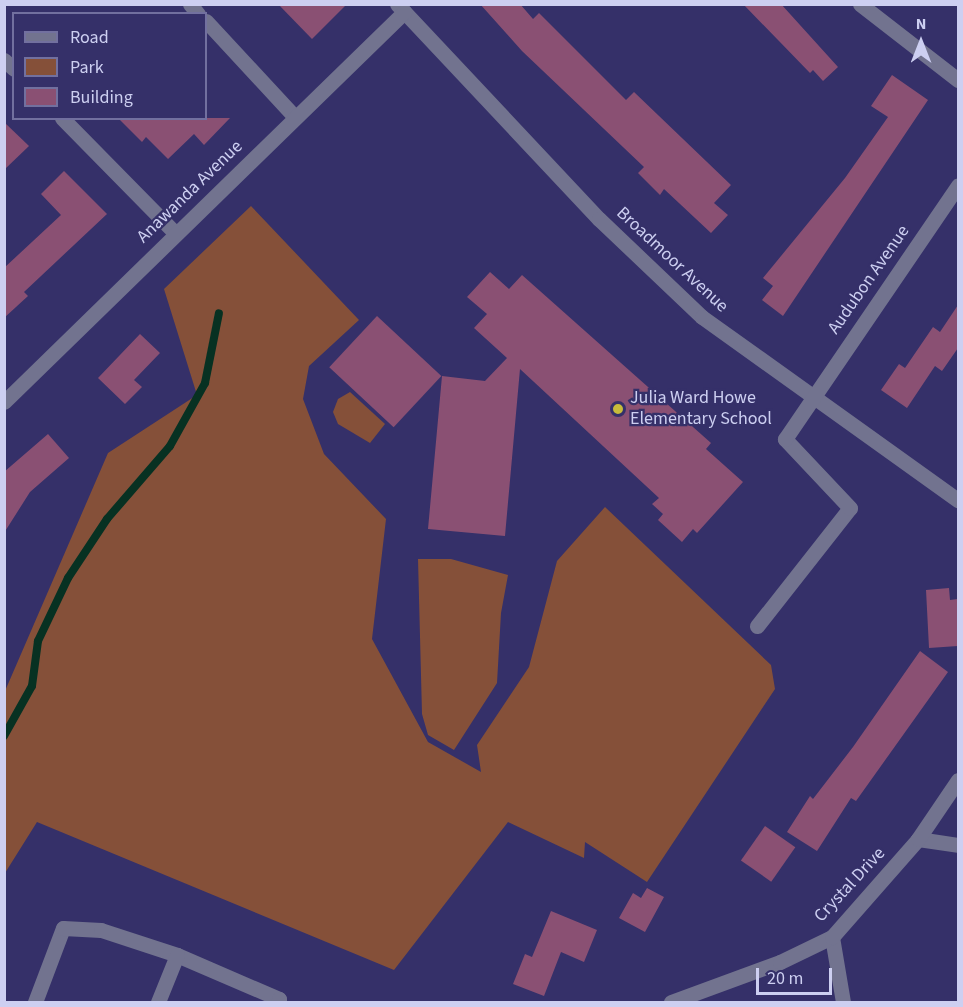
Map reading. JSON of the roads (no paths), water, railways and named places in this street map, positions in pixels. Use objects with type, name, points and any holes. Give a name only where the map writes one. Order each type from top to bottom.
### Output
[{"type":"street","points":[[860,4],[958,80]]},
{"type":"street","name":"Anawanda Avenue","points":[[4,402],[295,117],[401,8]]},
{"type":"street","name":"Broadmoor Avenue","points":[[401,8],[599,219],[702,317],[958,500]]},
{"type":"street","points":[[207,22],[295,117]]},
{"type":"street","points":[[64,120],[175,233]]},
{"type":"street","name":"Audubon Avenue","points":[[757,626],[850,508],[785,439],[812,396],[958,185]]},
{"type":"street","name":"Crystal Drive","points":[[671,1002],[780,962],[832,937],[918,839],[958,780]]},
{"type":"street","points":[[918,839],[958,845]]},
{"type":"street","points":[[35,1002],[63,928],[101,930],[177,955],[279,999],[278,1002]]},
{"type":"street","points":[[832,937],[843,1002]]},
{"type":"street","points":[[158,1002],[177,955]]},
{"type":"waterway","points":[[4,736],[32,686],[38,641],[68,578],[107,519],[170,446],[205,383],[219,313]]},
{"type":"place","name":"Julia Ward Howe Elementary School","points":[[618,409]]}]
